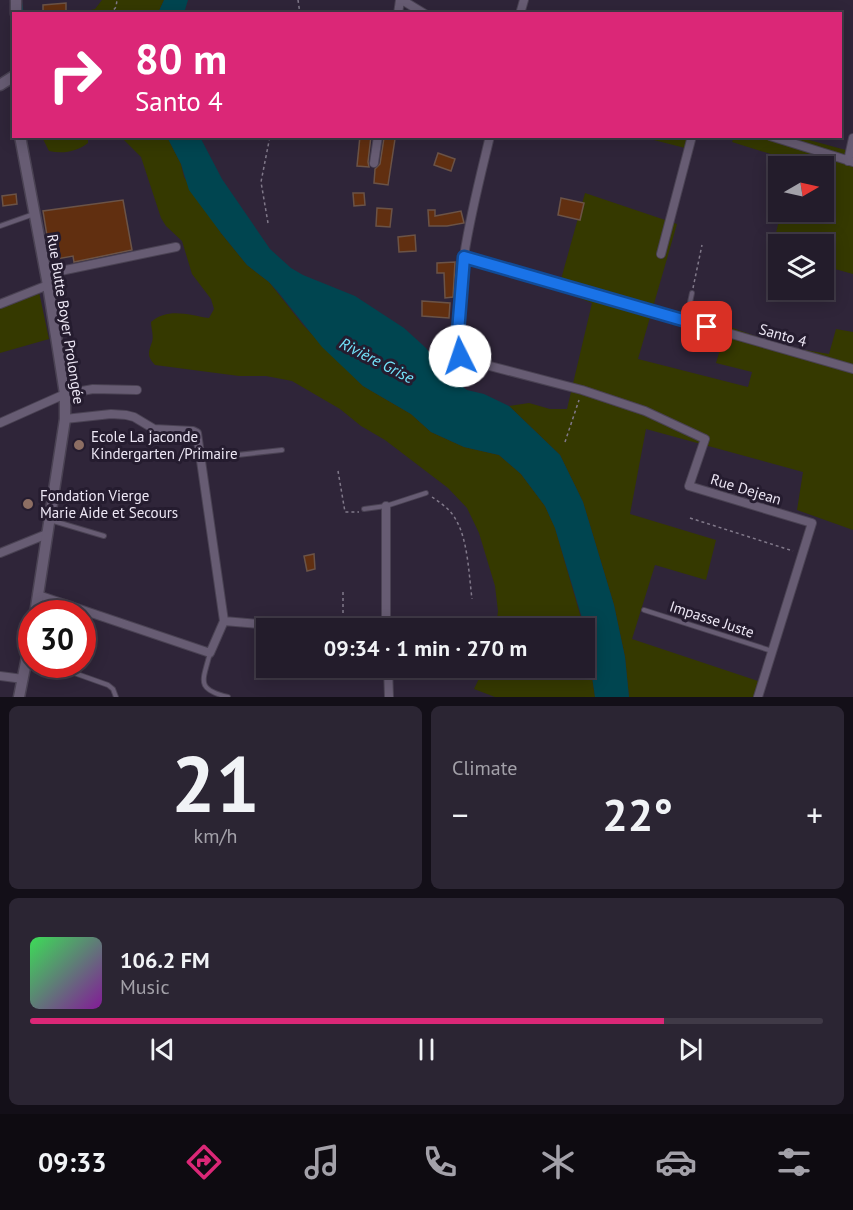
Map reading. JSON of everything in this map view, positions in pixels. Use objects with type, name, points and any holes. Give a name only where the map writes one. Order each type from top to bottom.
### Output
[{"type":"street","points":[[401,0],[422,12]]},
{"type":"street","name":"Rue Butte Boyer Prolongée","points":[[20,138],[47,280],[65,394],[65,419],[37,600]]},
{"type":"street","points":[[374,163],[378,138]]},
{"type":"street","points":[[464,257],[489,138]]},
{"type":"street","points":[[661,254],[691,138]]},
{"type":"street","points":[[776,138],[851,162],[853,138]]},
{"type":"street","points":[[0,304],[47,280],[176,247]]},
{"type":"street","name":"Santo 4","points":[[464,257],[853,369]]},
{"type":"street","name":"Rue Dejean","points":[[464,257],[458,332],[460,356],[463,359],[582,390],[645,411],[705,439],[689,486],[812,523],[758,697]]},
{"type":"street","points":[[0,423],[65,394],[104,388],[138,390]]},
{"type":"street","points":[[38,595],[210,653],[224,621],[216,578],[198,436],[193,431],[154,429],[126,415],[111,414],[65,419]]},
{"type":"street","points":[[386,506],[386,618]]},
{"type":"street","points":[[0,553],[47,534]]},
{"type":"street","points":[[224,621],[256,624]]},
{"type":"street","points":[[0,676],[23,679],[18,697]]},
{"type":"street","points":[[388,678],[389,697]]},
{"type":"lane","points":[[0,226],[34,213]]},
{"type":"lane","points":[[686,321],[692,292]]},
{"type":"lane","points":[[201,460],[282,450]]},
{"type":"lane","points":[[364,509],[386,506],[426,493]]},
{"type":"lane","points":[[50,520],[104,536]]},
{"type":"lane","name":"Impasse Juste","points":[[644,610],[772,651]]},
{"type":"lane","points":[[210,653],[203,681],[204,687],[228,697]]},
{"type":"lane","points":[[88,678],[108,685],[113,689],[116,697]]},
{"type":"path","points":[[268,223],[261,182],[270,138]]},
{"type":"path","points":[[692,292],[702,245]]},
{"type":"path","points":[[566,442],[582,390]]},
{"type":"path","points":[[338,471],[345,512],[359,512],[364,509]]},
{"type":"path","points":[[426,493],[442,504],[456,520],[464,542],[472,599]]},
{"type":"path","points":[[690,518],[802,554]]},
{"type":"path","points":[[343,592],[343,618]]},
{"type":"green space","points":[[102,0],[164,0],[158,12],[86,12],[95,9]]},
{"type":"green space","points":[[42,138],[88,138],[88,143],[74,150],[49,151]]},
{"type":"green space","points":[[122,138],[168,138],[181,164],[184,177],[221,233],[247,265],[269,282],[303,325],[363,386],[411,414],[431,432],[464,447],[499,455],[521,474],[545,506],[555,528],[581,618],[497,618],[495,586],[479,533],[467,508],[448,488],[340,409],[292,381],[266,376],[239,376],[155,365],[149,354],[153,337],[151,322],[158,317],[172,313],[209,318],[214,309],[211,299],[192,274],[182,241],[161,218],[141,157]]},
{"type":"green space","points":[[646,138],[696,138],[693,150]]},
{"type":"green space","points":[[734,138],[802,138],[853,152],[853,274],[834,269],[834,234],[776,234],[779,222],[834,222],[834,156],[777,156],[732,142]]},
{"type":"green space","points":[[585,193],[677,224],[638,359],[748,387],[752,372],[716,363],[727,326],[787,347],[829,354],[836,329],[853,332],[853,530],[797,510],[803,472],[646,429],[630,514],[716,540],[706,580],[655,565],[632,639],[758,681],[754,697],[629,697],[625,657],[614,605],[583,502],[560,455],[509,406],[529,403],[550,409],[567,409],[592,303],[558,290]]},
{"type":"green space","points":[[39,292],[49,339],[0,353],[0,301]]},
{"type":"green space","points":[[479,678],[592,678],[595,697],[495,697],[474,689]]},
{"type":"water","points":[[164,0],[188,0],[184,12],[158,12]]},
{"type":"water","name":"Rivière Grise","points":[[168,138],[201,138],[222,179],[270,249],[291,268],[355,296],[404,328],[459,384],[467,390],[484,394],[509,406],[560,455],[583,502],[614,605],[625,657],[629,697],[595,697],[592,678],[595,678],[595,618],[582,618],[555,528],[545,506],[521,474],[499,455],[464,447],[431,432],[411,414],[363,386],[322,347],[269,282],[247,265],[189,190],[181,164]]},
{"type":"building","points":[[66,3],[66,12],[43,12],[43,5]]},
{"type":"building","points":[[360,138],[371,138],[369,167],[357,166]]},
{"type":"building","points":[[384,138],[395,139],[388,185],[374,183],[375,169],[380,164]]},
{"type":"building","points":[[438,153],[455,159],[451,171],[434,165]]},
{"type":"building","points":[[353,193],[364,193],[365,205],[354,206]]},
{"type":"building","points":[[16,194],[17,204],[3,206],[2,196]]},
{"type":"building","points":[[561,198],[584,203],[580,220],[558,215]]},
{"type":"building","points":[[123,200],[132,250],[74,262],[73,256],[51,260],[43,211]]},
{"type":"building","points":[[377,208],[392,209],[390,227],[376,226]]},
{"type":"building","points":[[428,210],[435,210],[435,216],[461,211],[464,223],[429,226]]},
{"type":"building","points":[[415,235],[416,251],[399,252],[398,237]]},
{"type":"building","points":[[455,262],[453,297],[445,298],[444,273],[437,273],[437,263]]},
{"type":"building","points":[[422,301],[450,303],[449,318],[422,316]]},
{"type":"building","points":[[314,554],[315,569],[307,571],[304,556]]},
{"type":"waterway","points":[[21,2],[23,12]]},
{"type":"place","name":"Ecole La jaconde Kindergarten /Primaire","points":[[79,445]]},
{"type":"place","name":"Fondation Vierge Marie Aide et Secours","points":[[28,504]]},
{"type":"route","points":[[460,356],[458,332],[464,257],[707,327]]}]
